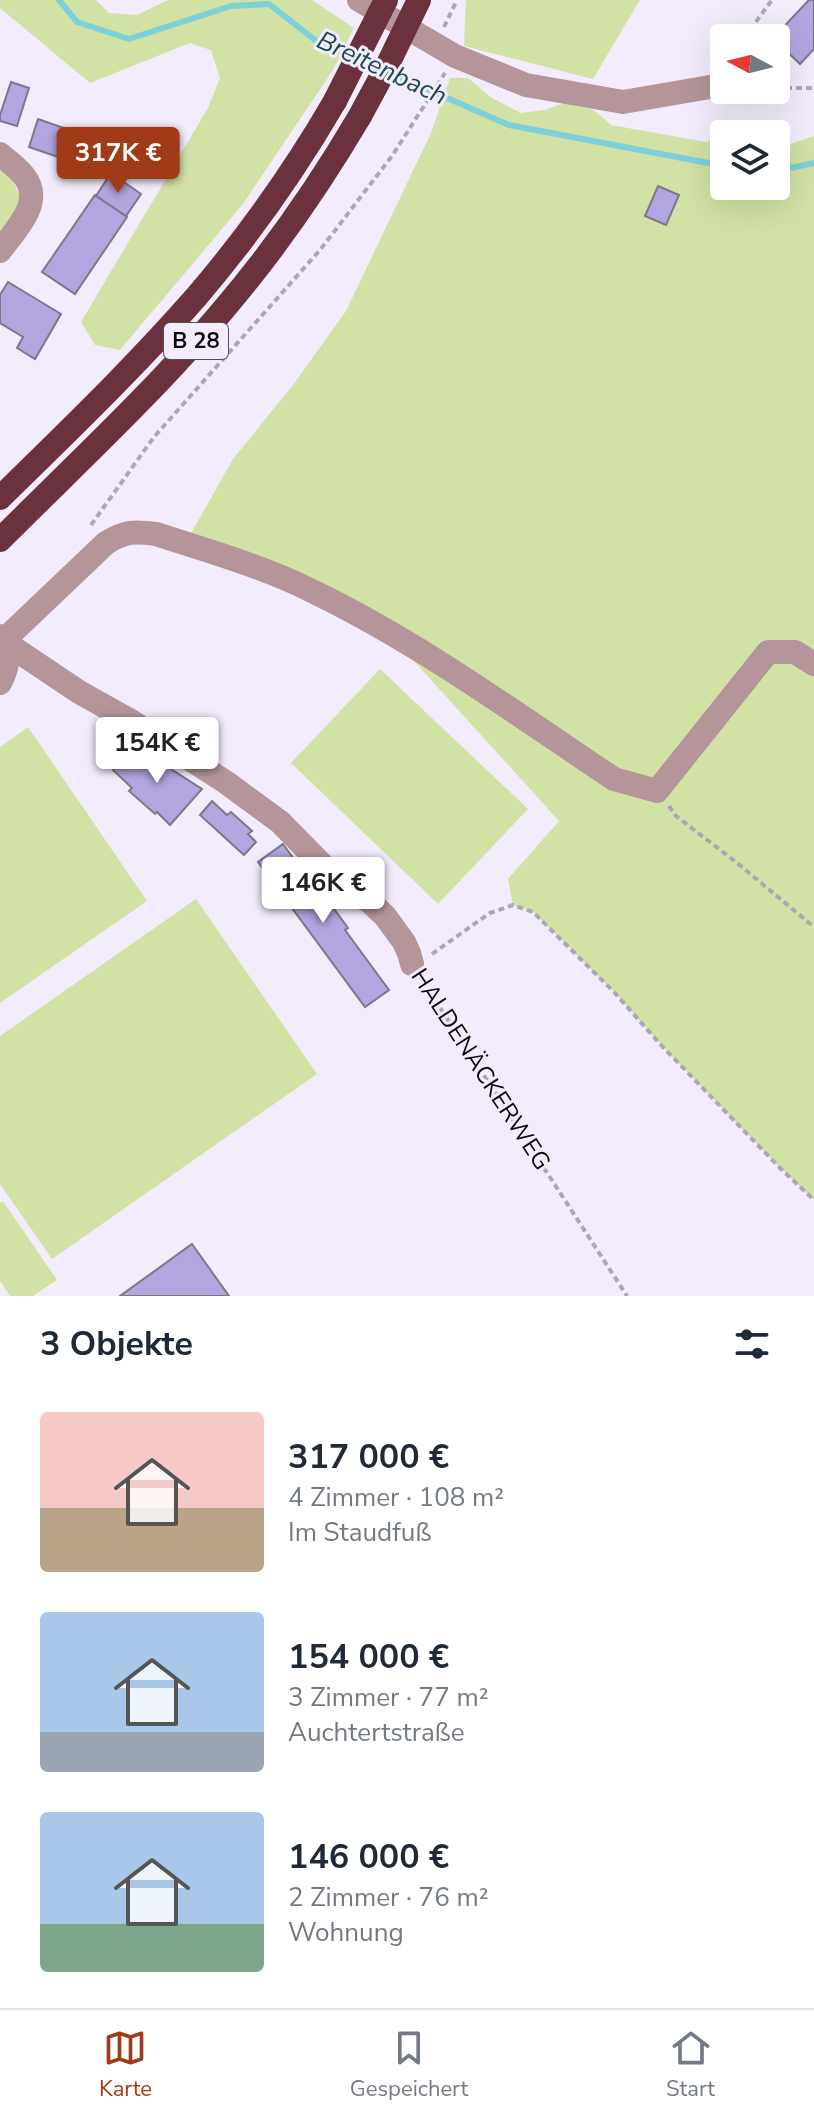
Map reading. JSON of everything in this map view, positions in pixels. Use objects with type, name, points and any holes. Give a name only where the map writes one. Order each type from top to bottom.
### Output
[{"type":"highway","name":"B 28","points":[[0,498],[121,378],[199,293],[268,205],[335,101],[386,0]]},
{"type":"highway","name":"B 28","points":[[0,540],[143,398],[265,259],[298,214],[360,116],[419,0]]},
{"type":"street","points":[[359,0],[455,56],[526,85],[623,102],[710,87]]},
{"type":"street","points":[[0,154],[25,177],[33,197],[22,220],[0,251]]},
{"type":"street","points":[[0,683],[8,663],[2,639],[106,543],[121,533],[139,532],[156,534],[257,567],[322,596],[383,627],[614,779],[657,791],[768,652],[795,652],[814,664]]},
{"type":"street","name":"HALDENÄCKERWEG","points":[[2,639],[79,692],[131,721],[227,783],[280,822],[347,890],[369,901],[385,916],[404,942],[412,964]]},
{"type":"path","points":[[435,44],[457,0]]},
{"type":"path","points":[[754,24],[772,0]]},
{"type":"path","points":[[90,526],[154,437],[320,250],[370,186],[450,64]]},
{"type":"path","points":[[790,88],[814,88]]},
{"type":"path","points":[[657,791],[676,816],[814,927]]},
{"type":"path","points":[[412,964],[440,950],[490,913],[513,905],[533,912],[814,1200]]},
{"type":"path","name":"HALDENÄCKERWEG","points":[[412,964],[627,1296]]},
{"type":"green space","points":[[0,0],[96,0],[109,13],[137,15],[168,0],[312,0],[354,28],[333,70],[243,204],[120,350],[95,345],[81,322],[208,108],[220,78],[211,50],[190,43],[90,83],[0,8]]},
{"type":"green space","points":[[466,0],[640,0],[593,79],[464,46]]},
{"type":"green space","points":[[450,78],[468,78],[492,98],[521,113],[564,103],[594,110],[611,125],[710,140],[710,200],[790,200],[790,144],[814,136],[814,1200],[533,912],[513,905],[508,879],[559,821],[383,627],[185,544],[233,459],[293,385],[346,311],[431,133]]},
{"type":"green space","points":[[0,167],[12,178],[20,197],[11,220],[0,234]]},
{"type":"green space","points":[[380,669],[528,809],[438,904],[291,763]]},
{"type":"green space","points":[[28,727],[147,901],[0,1003],[0,747]]},
{"type":"green space","points":[[196,899],[317,1074],[52,1259],[0,1184],[0,1036]]},
{"type":"green space","points":[[3,1201],[57,1280],[33,1296],[10,1296],[0,1281],[0,1203]]},
{"type":"building","points":[[809,0],[814,0],[814,49],[800,64],[790,54],[790,24],[786,24]]},
{"type":"building","points":[[11,82],[29,88],[17,126],[0,121]]},
{"type":"building","points":[[38,119],[64,128],[58,157],[29,147]]},
{"type":"building","points":[[111,173],[141,194],[126,216],[96,196]]},
{"type":"building","points":[[658,186],[679,195],[666,225],[645,216]]},
{"type":"building","points":[[95,195],[127,217],[75,294],[42,272]]},
{"type":"building","points":[[8,282],[61,314],[35,359],[17,348],[23,337],[0,323],[0,295]]},
{"type":"building","points":[[135,746],[202,789],[170,825],[129,791],[132,788],[113,770]]},
{"type":"building","points":[[212,801],[227,815],[231,812],[252,831],[248,834],[256,842],[244,855],[200,815]]},
{"type":"building","points":[[283,844],[348,928],[345,930],[389,990],[365,1007],[258,862]]},
{"type":"building","points":[[192,1244],[229,1296],[120,1296]]},
{"type":"waterway","name":"Breitenbach","points":[[59,0],[77,22],[129,39],[231,6],[269,4],[315,40],[351,56]]},
{"type":"waterway","name":"Breitenbach","points":[[390,73],[509,125],[710,163]]},
{"type":"waterway","name":"Breitenbach","points":[[790,168],[814,163]]}]
